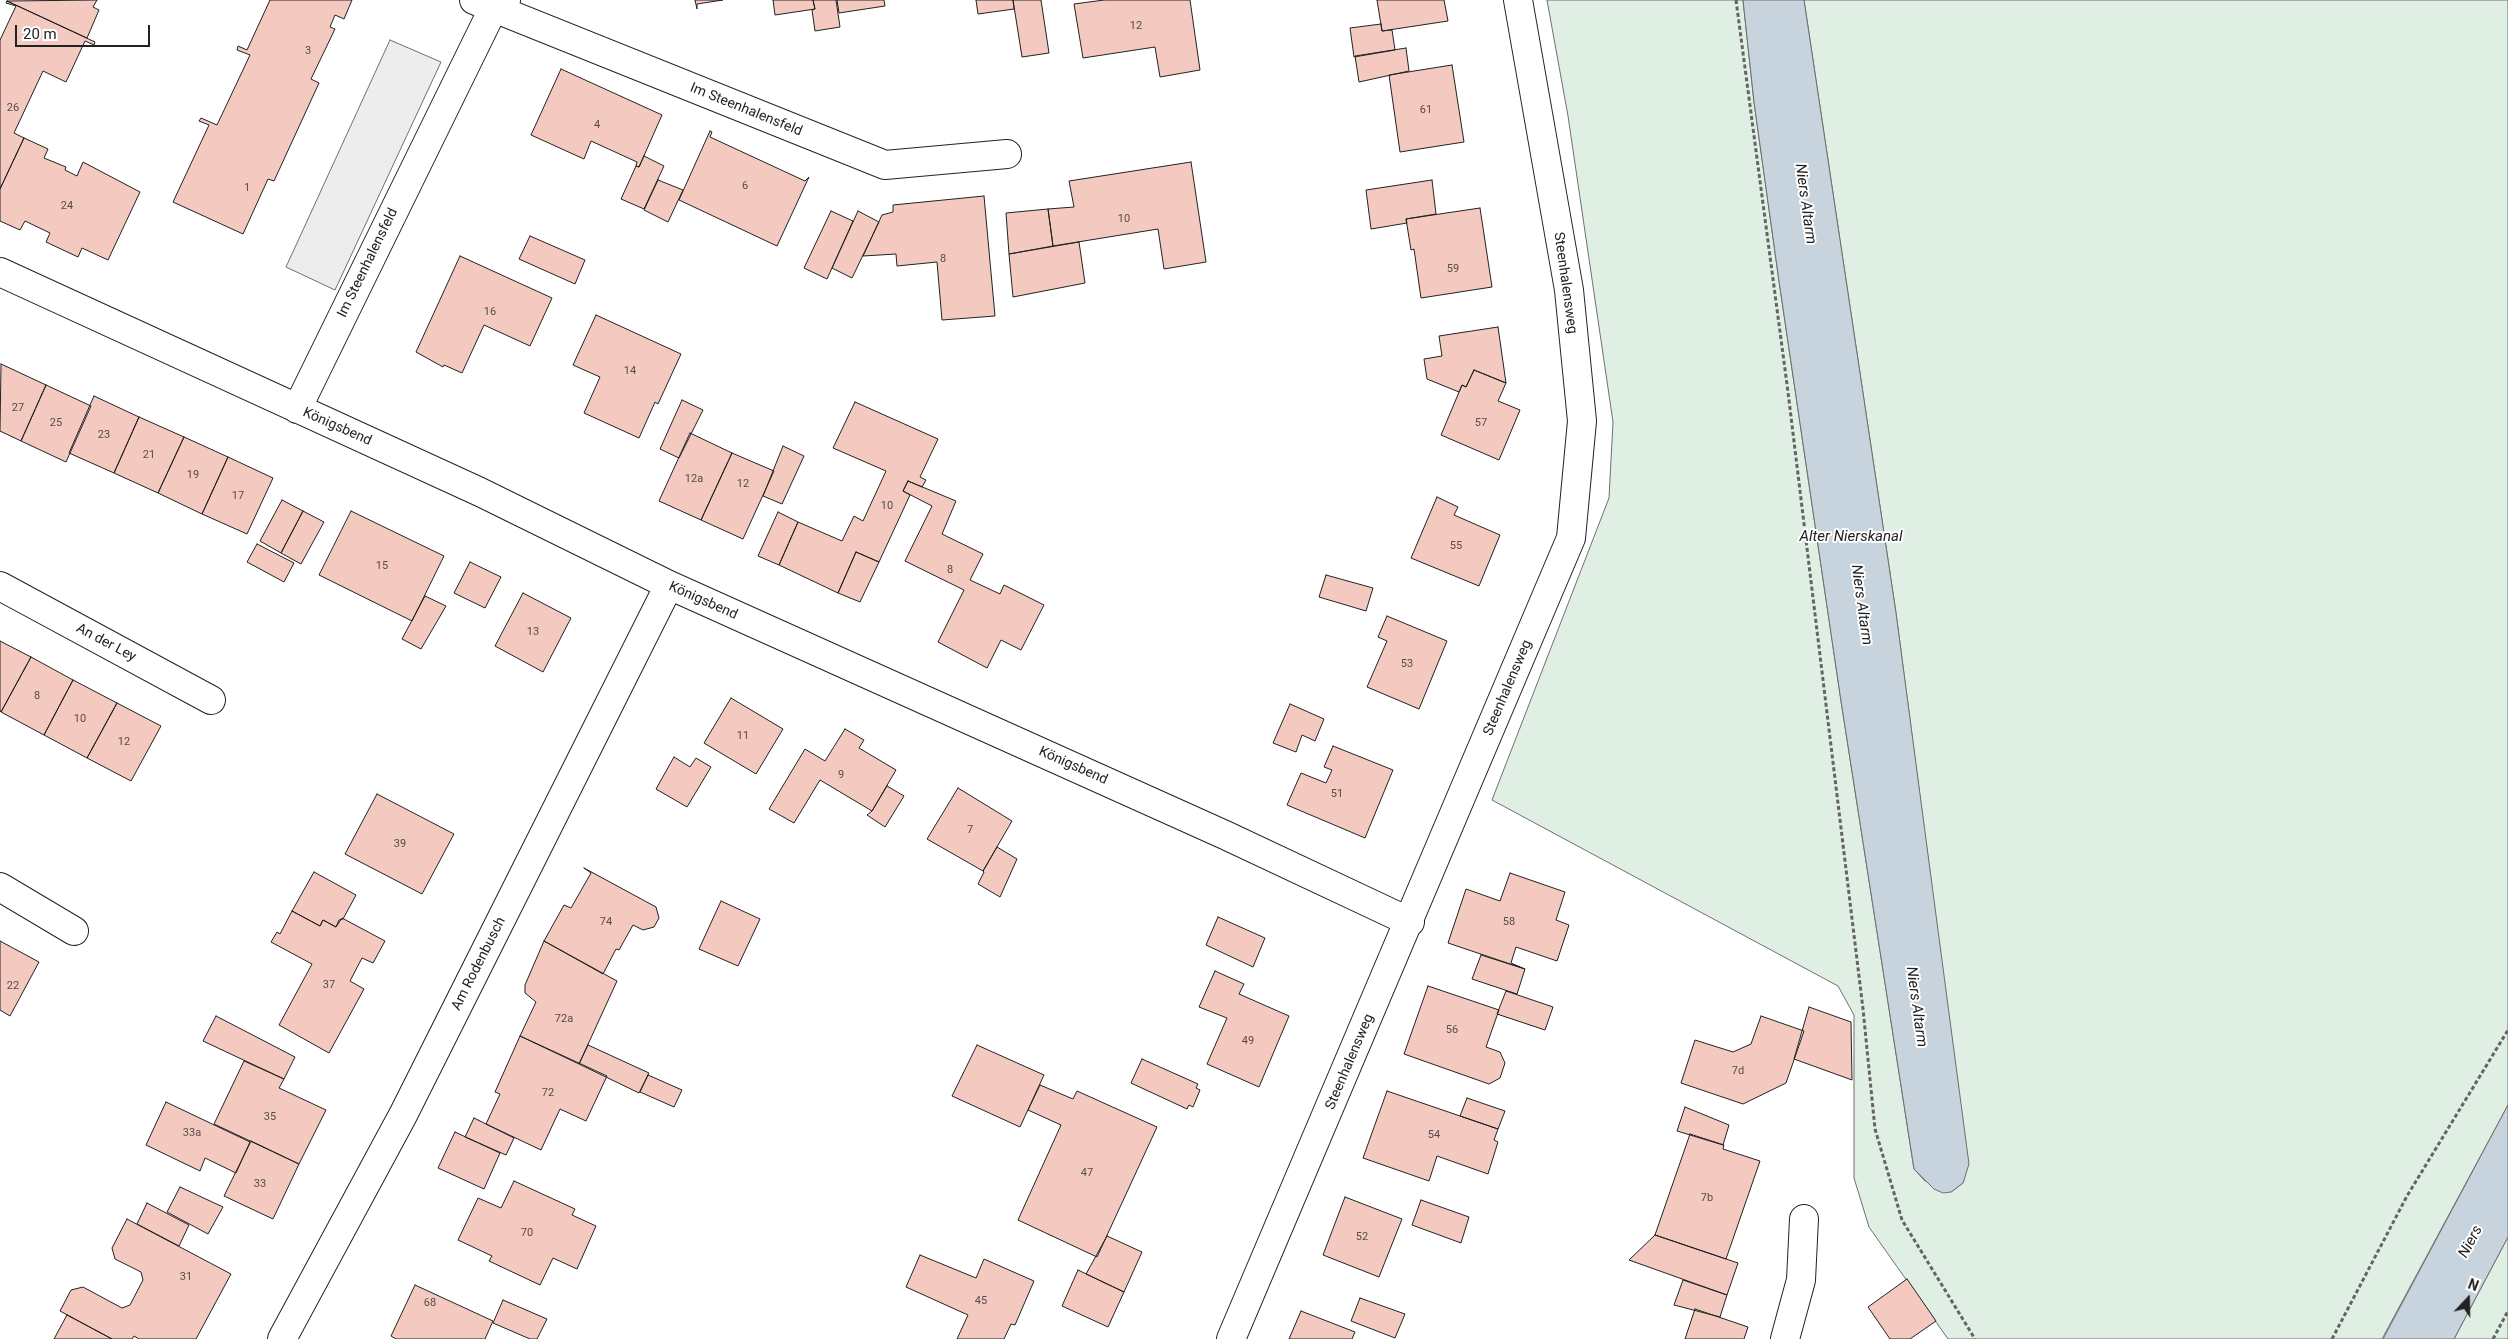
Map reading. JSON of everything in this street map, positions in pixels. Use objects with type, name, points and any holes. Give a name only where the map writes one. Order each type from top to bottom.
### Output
[{"type":"street","name":"Steenhalensweg","points":[[1231,1339],[1410,922],[1571,538],[1581,412],[1568,290],[1518,0]]},
{"type":"street","name":"Im Steenhalensfeld","points":[[297,409],[491,3],[885,165],[1007,154]]},
{"type":"street","name":"Königsbend","points":[[0,272],[480,492],[668,585],[1225,835],[1410,922]]},
{"type":"street","name":"Am Rodenbusch","points":[[282,1339],[403,1115],[668,585]]},
{"type":"street","name":"An der Ley","points":[[0,586],[211,700]]},
{"type":"street","points":[[0,887],[74,930]]},
{"type":"street","points":[[1785,1339],[1801,1280],[1804,1219]]},
{"type":"path","points":[[1736,0],[1788,392],[1863,1009],[1875,1129],[1902,1220],[1975,1339]]},
{"type":"path","points":[[2332,1339],[2407,1196],[2508,1030]]},
{"type":"path","points":[[2493,1339],[2508,1311]]},
{"type":"green space","points":[[1547,0],[1743,0],[1754,102],[1779,281],[1841,701],[1914,1169],[1925,1181],[1951,1192],[1963,1183],[1968,1164],[1896,613],[1804,0],[2508,0],[2508,1105],[2382,1339],[1948,1339],[1869,1227],[1854,1178],[1854,1015],[1838,986],[1492,800],[1609,498],[1613,422],[1568,116]]},
{"type":"green space","points":[[2508,1237],[2508,1339],[2454,1339]]},
{"type":"shaded area","points":[[390,40],[441,62],[335,290],[286,267]]},
{"type":"water","name":"Alter Nierskanal","points":[[1743,0],[1804,0],[1896,613],[1969,1164],[1963,1183],[1951,1192],[1943,1193],[1934,1189],[1914,1169],[1841,701],[1779,281],[1754,102]]},
{"type":"water","name":"Niers","points":[[2508,1105],[2508,1237],[2454,1339],[2383,1339]]},
{"type":"building","points":[[97,0],[93,7],[99,10],[87,38],[7,1]]},
{"type":"building","points":[[270,0],[352,0],[344,19],[335,15],[330,27],[335,29],[311,79],[319,83],[274,181],[268,179],[243,234],[173,202],[209,125],[199,121],[201,118],[217,125],[250,55],[237,50],[238,46],[247,50]]},
{"type":"building","points":[[695,0],[723,0],[697,4],[697,9]]},
{"type":"building","points":[[773,0],[813,0],[815,9],[775,15]]},
{"type":"building","points":[[813,0],[836,0],[840,27],[815,31],[812,10],[815,9]]},
{"type":"building","points":[[837,0],[884,0],[885,6],[839,13]]},
{"type":"building","points":[[976,0],[1013,0],[1014,9],[978,14]]},
{"type":"building","points":[[1013,0],[1041,0],[1049,53],[1022,57]]},
{"type":"building","points":[[1104,0],[1190,0],[1200,70],[1160,77],[1155,47],[1083,58],[1074,4]]},
{"type":"building","points":[[1377,0],[1444,0],[1448,21],[1382,31]]},
{"type":"building","points":[[7,1],[95,42],[94,45],[85,41],[66,82],[43,71],[14,133],[24,138],[0,189],[0,40],[16,6],[6,3]]},
{"type":"building","points":[[1381,24],[1382,31],[1392,30],[1395,50],[1354,57],[1350,28]]},
{"type":"building","points":[[1406,48],[1409,71],[1359,82],[1355,56]]},
{"type":"building","points":[[1452,65],[1464,142],[1400,152],[1389,75]]},
{"type":"building","points":[[561,69],[662,115],[639,167],[636,166],[637,162],[591,141],[584,159],[531,135]]},
{"type":"building","points":[[710,131],[712,132],[710,137],[805,181],[809,177],[777,246],[679,200]]},
{"type":"building","points":[[24,138],[48,149],[44,158],[66,167],[65,170],[77,176],[83,162],[140,192],[108,260],[82,248],[78,257],[46,242],[50,233],[25,221],[20,230],[0,221],[0,189]]},
{"type":"building","points":[[644,156],[664,166],[644,209],[621,199],[636,166],[639,167]]},
{"type":"building","points":[[1191,162],[1206,262],[1164,269],[1158,229],[1053,246],[1048,209],[1074,207],[1069,181]]},
{"type":"building","points":[[658,180],[683,190],[668,222],[644,210]]},
{"type":"building","points":[[1432,180],[1436,214],[1406,219],[1407,223],[1371,229],[1366,190]]},
{"type":"building","points":[[984,196],[995,316],[942,320],[937,262],[897,266],[896,254],[863,256],[882,215],[893,212],[893,205]]},
{"type":"building","points":[[1480,208],[1492,287],[1421,298],[1414,249],[1411,250],[1406,219]]},
{"type":"building","points":[[1048,209],[1053,246],[1009,254],[1006,213]]},
{"type":"building","points":[[831,211],[853,221],[827,279],[804,268]]},
{"type":"building","points":[[858,211],[879,222],[852,278],[832,268]]},
{"type":"building","points":[[530,236],[585,260],[575,284],[519,259]]},
{"type":"building","points":[[1079,242],[1085,283],[1013,297],[1009,254]]},
{"type":"building","points":[[460,256],[552,298],[530,346],[484,325],[462,373],[444,365],[443,367],[416,352]]},
{"type":"building","points":[[596,315],[681,354],[658,404],[655,402],[639,438],[584,413],[600,377],[573,365]]},
{"type":"building","points":[[1498,327],[1506,383],[1474,370],[1466,387],[1462,385],[1459,392],[1427,379],[1424,359],[1442,356],[1439,336]]},
{"type":"building","points":[[1,364],[46,385],[21,441],[0,431]]},
{"type":"building","points":[[1474,370],[1506,383],[1498,401],[1520,410],[1499,460],[1441,435],[1462,385],[1466,387]]},
{"type":"building","points":[[46,385],[91,406],[66,462],[21,441]]},
{"type":"building","points":[[94,396],[139,417],[114,473],[69,453]]},
{"type":"building","points":[[682,400],[703,410],[679,458],[660,449]]},
{"type":"building","points":[[855,402],[938,439],[920,477],[926,480],[922,487],[908,481],[903,491],[910,495],[879,562],[856,552],[838,593],[779,565],[798,522],[842,541],[854,516],[863,521],[886,471],[833,448]]},
{"type":"building","points":[[139,417],[184,437],[158,493],[114,473]]},
{"type":"building","points":[[690,433],[732,453],[701,520],[659,501]]},
{"type":"building","points":[[184,437],[228,457],[202,514],[158,493]]},
{"type":"building","points":[[783,446],[804,456],[782,504],[763,496]]},
{"type":"building","points":[[732,453],[774,471],[743,539],[701,520]]},
{"type":"building","points":[[228,457],[273,478],[247,534],[202,514]]},
{"type":"building","points":[[908,481],[956,501],[942,534],[983,554],[970,580],[1000,594],[1004,585],[1044,605],[1021,650],[1001,640],[987,668],[938,642],[964,590],[905,561],[932,506],[903,491]]},
{"type":"building","points":[[1437,497],[1458,507],[1454,515],[1500,535],[1479,586],[1411,558]]},
{"type":"building","points":[[282,500],[303,511],[281,553],[260,541]]},
{"type":"building","points":[[303,511],[324,522],[301,564],[281,553]]},
{"type":"building","points":[[351,511],[444,556],[412,621],[319,575]]},
{"type":"building","points":[[778,512],[798,522],[779,565],[758,556]]},
{"type":"building","points":[[257,544],[294,563],[284,582],[247,562]]},
{"type":"building","points":[[856,552],[879,562],[860,602],[838,593]]},
{"type":"building","points":[[470,562],[501,577],[485,608],[454,593]]},
{"type":"building","points":[[1326,575],[1373,588],[1366,611],[1319,597]]},
{"type":"building","points":[[523,593],[571,618],[543,672],[495,646]]},
{"type":"building","points":[[425,596],[446,606],[421,649],[402,639]]},
{"type":"building","points":[[1387,616],[1447,641],[1419,709],[1367,687],[1387,641],[1378,637]]},
{"type":"building","points":[[0,641],[31,657],[1,712],[0,711]]},
{"type":"building","points":[[31,657],[73,680],[44,735],[1,712]]},
{"type":"building","points":[[73,680],[117,703],[87,758],[44,735]]},
{"type":"building","points":[[731,698],[783,729],[756,774],[704,743]]},
{"type":"building","points":[[117,703],[161,726],[131,781],[87,758]]},
{"type":"building","points":[[1290,704],[1324,719],[1315,741],[1302,735],[1296,752],[1273,743]]},
{"type":"building","points":[[845,729],[864,740],[859,748],[896,770],[872,811],[820,780],[794,823],[769,809],[805,749],[825,761]]},
{"type":"building","points":[[1333,746],[1393,770],[1365,838],[1287,805],[1301,773],[1326,783],[1332,770],[1324,767]]},
{"type":"building","points":[[674,757],[690,767],[696,758],[711,767],[687,807],[656,789]]},
{"type":"building","points":[[887,786],[904,796],[885,827],[867,815],[872,811]]},
{"type":"building","points":[[958,788],[1012,821],[983,871],[927,839]]},
{"type":"building","points":[[377,794],[454,834],[422,894],[345,854]]},
{"type":"building","points":[[997,847],[1017,859],[1000,897],[978,884]]},
{"type":"building","points":[[584,868],[656,907],[659,918],[654,927],[643,930],[633,925],[619,950],[616,949],[603,974],[544,941],[564,905],[571,908],[591,873]]},
{"type":"building","points":[[314,872],[356,895],[343,919],[339,920],[336,927],[323,920],[320,926],[292,911]]},
{"type":"building","points":[[1510,873],[1565,892],[1556,920],[1569,925],[1557,961],[1516,947],[1511,963],[1525,969],[1448,943],[1466,889],[1500,901]]},
{"type":"building","points":[[721,901],[760,919],[738,966],[699,949]]},
{"type":"building","points":[[292,911],[320,926],[323,920],[336,927],[342,918],[385,941],[373,963],[362,958],[350,981],[364,989],[329,1053],[279,1025],[312,964],[271,942],[277,932],[280,934]]},
{"type":"building","points":[[1218,917],[1265,938],[1253,967],[1206,945]]},
{"type":"building","points":[[0,941],[39,962],[10,1016],[0,1010]]},
{"type":"building","points":[[544,941],[617,981],[579,1064],[520,1036],[536,1002],[525,993],[525,985]]},
{"type":"building","points":[[1481,955],[1525,969],[1517,994],[1472,979]]},
{"type":"building","points":[[1215,971],[1244,984],[1239,994],[1289,1016],[1259,1087],[1207,1064],[1227,1018],[1199,1007]]},
{"type":"building","points":[[1428,986],[1499,1010],[1486,1047],[1500,1052],[1505,1063],[1500,1078],[1489,1084],[1404,1054]]},
{"type":"building","points":[[1506,991],[1553,1007],[1545,1030],[1497,1014]]},
{"type":"building","points":[[1809,1007],[1851,1022],[1852,1080],[1794,1059]]},
{"type":"building","points":[[216,1016],[295,1057],[284,1079],[203,1041]]},
{"type":"building","points":[[1761,1016],[1804,1031],[1786,1083],[1743,1104],[1681,1083],[1695,1040],[1733,1052],[1751,1044]]},
{"type":"building","points":[[520,1036],[607,1076],[586,1121],[560,1109],[541,1150],[486,1124],[500,1094],[495,1092]]},
{"type":"building","points":[[588,1045],[649,1073],[639,1093],[579,1064]]},
{"type":"building","points":[[977,1045],[1044,1075],[1020,1127],[952,1096]]},
{"type":"building","points":[[1142,1059],[1198,1084],[1196,1088],[1200,1090],[1193,1107],[1189,1105],[1187,1109],[1131,1083]]},
{"type":"building","points":[[244,1061],[284,1079],[279,1088],[326,1110],[299,1164],[214,1124]]},
{"type":"building","points":[[648,1075],[682,1090],[674,1107],[640,1092]]},
{"type":"building","points":[[1040,1085],[1073,1099],[1077,1091],[1157,1127],[1097,1257],[1018,1220],[1061,1125],[1028,1110]]},
{"type":"building","points":[[1387,1091],[1498,1129],[1494,1140],[1498,1142],[1488,1174],[1437,1156],[1429,1181],[1363,1158]]},
{"type":"building","points":[[1467,1098],[1505,1111],[1498,1129],[1460,1116]]},
{"type":"building","points":[[166,1102],[250,1142],[236,1173],[205,1158],[200,1171],[146,1145]]},
{"type":"building","points":[[1685,1107],[1729,1125],[1723,1145],[1677,1131]]},
{"type":"building","points":[[474,1118],[514,1138],[506,1155],[465,1137]]},
{"type":"building","points":[[455,1132],[500,1153],[484,1189],[438,1168]]},
{"type":"building","points":[[1690,1134],[1724,1145],[1723,1149],[1760,1161],[1726,1259],[1655,1235]]},
{"type":"building","points":[[251,1141],[299,1164],[273,1219],[224,1196]]},
{"type":"building","points":[[514,1181],[575,1209],[572,1215],[596,1226],[577,1269],[553,1258],[540,1285],[489,1261],[492,1256],[458,1240],[478,1198],[501,1208]]},
{"type":"building","points":[[180,1187],[223,1207],[208,1234],[167,1212]]},
{"type":"building","points":[[1345,1197],[1402,1219],[1379,1277],[1323,1255]]},
{"type":"building","points":[[1421,1200],[1469,1217],[1461,1243],[1412,1225]]},
{"type":"building","points":[[147,1203],[189,1225],[179,1246],[137,1224]]},
{"type":"building","points":[[127,1219],[231,1274],[196,1339],[139,1339],[134,1336],[132,1339],[112,1339],[60,1311],[71,1290],[83,1287],[122,1308],[130,1305],[143,1280],[141,1272],[115,1259],[112,1248]]},
{"type":"building","points":[[1655,1235],[1738,1263],[1727,1295],[1629,1260]]},
{"type":"building","points":[[1107,1236],[1142,1252],[1124,1292],[1086,1274]]},
{"type":"building","points":[[920,1255],[976,1278],[984,1259],[1034,1281],[1015,1325],[1011,1324],[1004,1339],[957,1339],[968,1315],[906,1287]]},
{"type":"building","points":[[1078,1270],[1124,1292],[1108,1327],[1062,1306]]},
{"type":"building","points":[[1907,1279],[1936,1321],[1910,1339],[1890,1339],[1868,1307]]},
{"type":"building","points":[[1683,1280],[1727,1295],[1720,1317],[1674,1305]]},
{"type":"building","points":[[415,1285],[493,1321],[485,1339],[396,1339],[391,1336]]},
{"type":"building","points":[[1360,1298],[1405,1314],[1395,1338],[1351,1321]]},
{"type":"building","points":[[503,1300],[547,1319],[537,1339],[530,1339],[493,1323]]},
{"type":"building","points":[[1695,1309],[1748,1327],[1744,1339],[1685,1339]]},
{"type":"building","points":[[1301,1311],[1355,1332],[1352,1339],[1289,1339]]},
{"type":"building","points":[[67,1315],[112,1339],[54,1339]]},
{"type":"water label","name":"Niers Altarm","points":[[1805,204]]},
{"type":"water label","name":"Niers Altarm","points":[[1861,605]]},
{"type":"water label","name":"Niers Altarm","points":[[1916,1007]]}]
